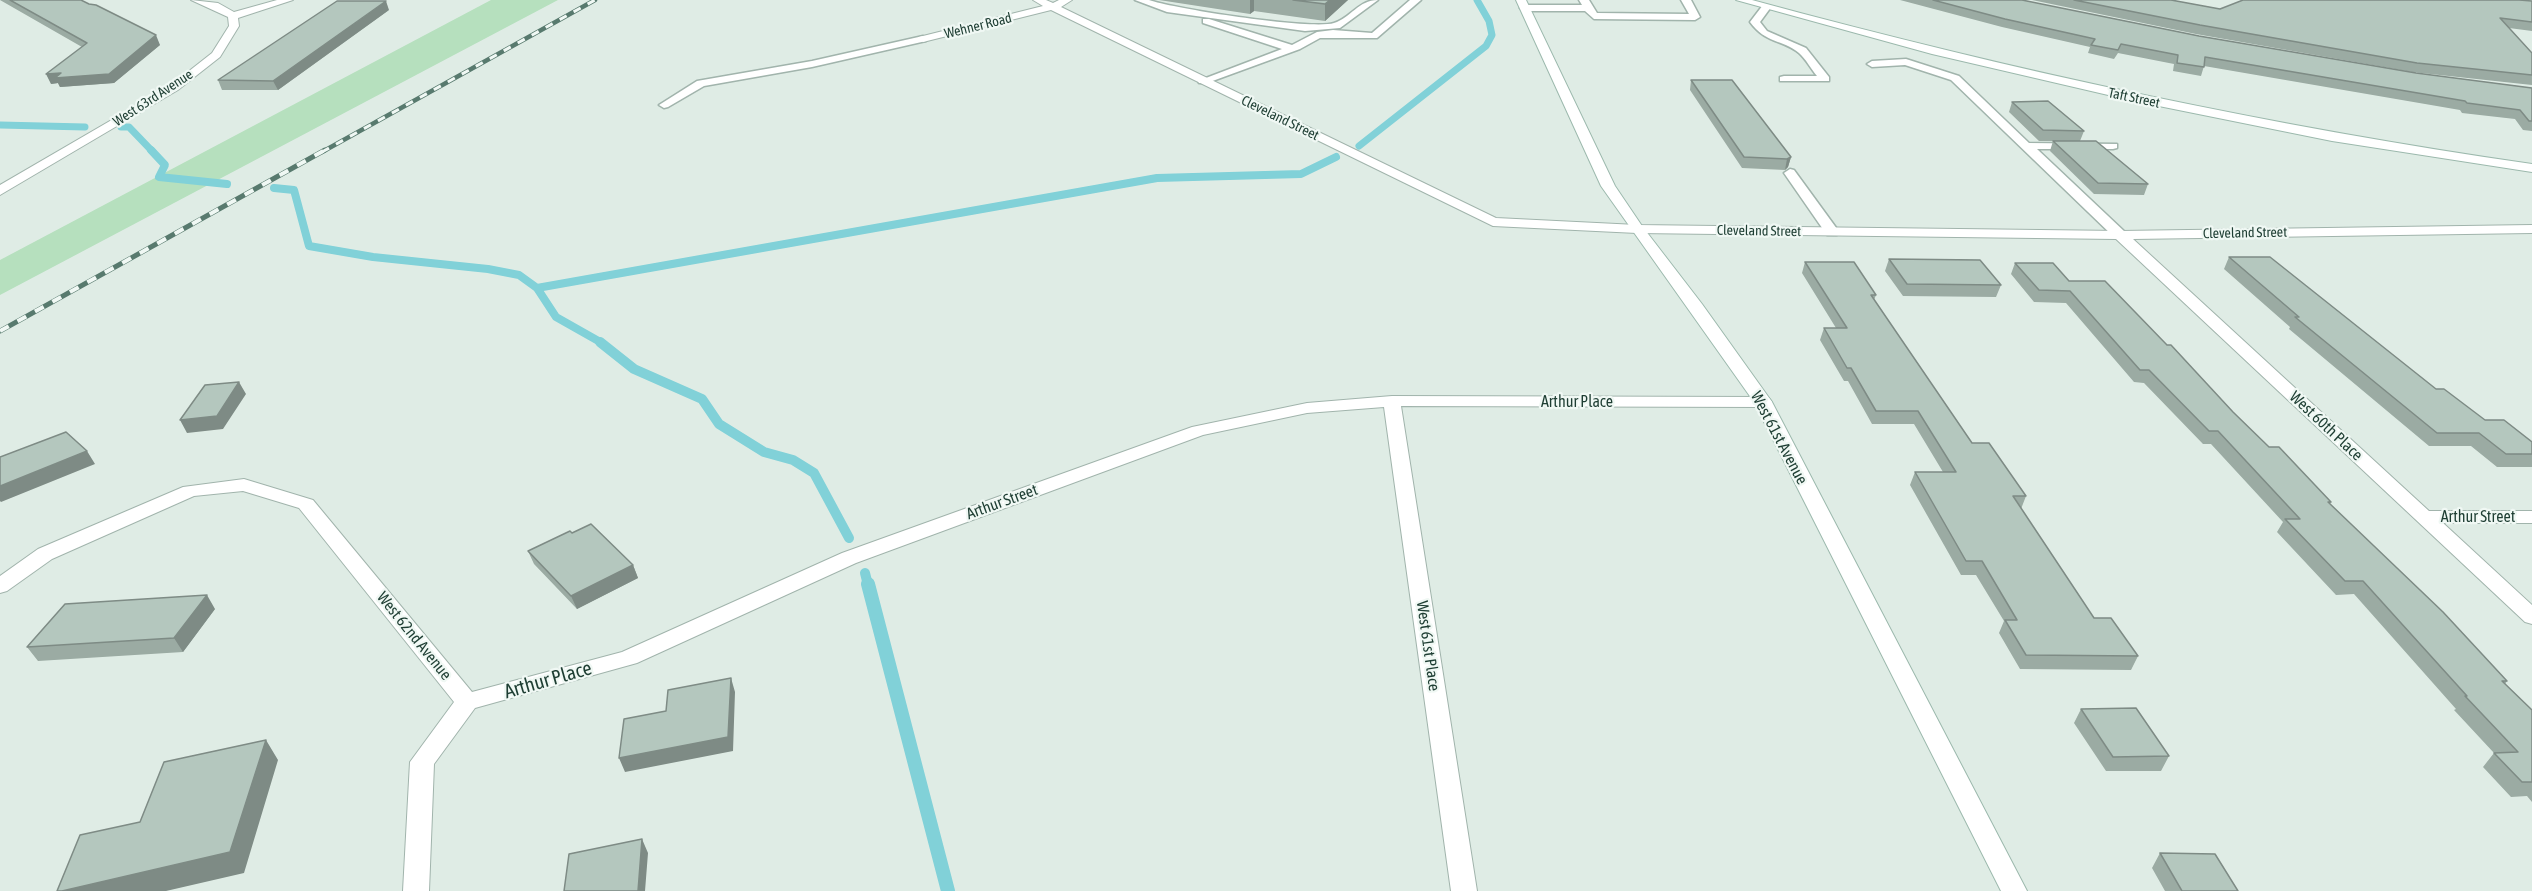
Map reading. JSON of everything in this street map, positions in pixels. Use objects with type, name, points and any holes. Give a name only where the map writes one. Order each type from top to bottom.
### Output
[{"type":"street","points":[[196,0],[214,5],[232,16],[288,0]]},
{"type":"street","name":"Cleveland Street","points":[[1038,0],[1493,222],[1636,229],[2120,235],[2532,229]]},
{"type":"street","name":"Wehner Road","points":[[923,39],[1053,8],[1067,0]]},
{"type":"street","name":"Taft Street","points":[[1741,0],[1912,46],[2136,98],[2354,141],[2532,168]]},
{"type":"street","name":"West 61st Avenue","points":[[1523,4],[1608,186],[1636,229],[1697,307],[1762,402],[2014,891]]},
{"type":"street","name":"West 63rd Avenue","points":[[1,189],[174,88],[216,55],[234,26],[232,16]]},
{"type":"street","name":"West 60th Place","points":[[2120,235],[2532,617]]},
{"type":"street","name":"Arthur Place","points":[[1392,401],[1762,402]]},
{"type":"street","name":"Arthur Street","points":[[629,657],[849,558],[1198,430],[1307,408],[1392,401]]},
{"type":"street","name":"West 61st Place","points":[[1392,401],[1464,891]]},
{"type":"street","name":"West 62nd Avenue","points":[[0,586],[45,554],[190,491],[244,485],[306,504],[467,702]]},
{"type":"street","name":"Arthur Street","points":[[2425,517],[2532,517]]},
{"type":"street","name":"Arthur Place","points":[[467,702],[629,657]]},
{"type":"street","points":[[416,891],[422,762],[467,702]]},
{"type":"lane","points":[[1140,0],[1290,48]]},
{"type":"lane","points":[[1159,6],[1305,28],[1337,26],[1373,0]]},
{"type":"lane","points":[[1203,81],[1290,48],[1317,35],[1333,33],[1374,36],[1416,0]]},
{"type":"lane","points":[[1523,4],[1586,4],[1594,16],[1695,17],[1686,0]]},
{"type":"lane","points":[[1766,7],[1755,22],[1759,28],[1764,33],[1802,50],[1825,79],[1784,79]]},
{"type":"lane","points":[[664,105],[701,83],[812,64],[923,39]]},
{"type":"lane","points":[[1872,64],[1906,62],[1955,78],[2120,235]]},
{"type":"lane","points":[[2026,146],[2113,146]]},
{"type":"lane","points":[[1790,173],[1832,232]]},
{"type":"green space","points":[[491,0],[558,0],[0,295],[0,260]]},
{"type":"building","points":[[10,0],[81,0],[96,5],[156,35],[109,74],[55,78],[61,73],[46,74],[87,43]]},
{"type":"building","points":[[1293,0],[1330,0],[1325,4]]},
{"type":"building","points":[[1933,0],[2022,0],[2199,36],[2416,73],[2532,88],[2532,121],[2529,121],[2520,110],[2467,103],[2205,57],[2204,67],[2177,63],[2178,55],[2121,44],[2118,50],[2091,45],[2095,39]]},
{"type":"building","points":[[2074,0],[2171,0],[2220,9],[2243,0],[2532,1],[2532,22],[2500,18],[2532,53],[2532,75],[2417,63],[2200,25]]},
{"type":"building","points":[[337,1],[386,1],[273,81],[218,80]]},
{"type":"building","points":[[1691,80],[1732,80],[1791,157],[1787,159],[1744,157]]},
{"type":"building","points":[[2048,101],[2084,131],[2043,130],[2012,102]]},
{"type":"building","points":[[2053,141],[2096,141],[2148,184],[2098,183]]},
{"type":"building","points":[[2229,257],[2270,257],[2436,389],[2444,389],[2485,420],[2504,420],[2532,442],[2532,454],[2506,454],[2479,433],[2437,433],[2295,317],[2299,317]]},
{"type":"building","points":[[1889,259],[1980,260],[2001,285],[1907,284]]},
{"type":"building","points":[[1805,262],[1854,262],[1876,295],[1871,295],[1972,443],[1989,443],[2026,496],[2013,496],[2094,618],[2111,618],[2138,656],[2026,655],[2005,620],[2017,620],[1982,561],[1966,561],[1915,472],[1956,472],[1918,411],[1876,411],[1824,328],[1847,328]]},
{"type":"building","points":[[2015,263],[2053,263],[2069,281],[2105,281],[2167,345],[2171,345],[2269,447],[2279,447],[2331,502],[2328,502],[2443,612],[2507,681],[2502,681],[2532,710],[2532,782],[2522,782],[2494,753],[2518,752],[2363,581],[2345,581],[2285,519],[2300,519],[2218,431],[2209,431],[2149,370],[2140,370],[2070,291],[2039,290]]},
{"type":"building","points":[[239,382],[217,416],[180,420],[205,385]]},
{"type":"building","points":[[66,432],[87,451],[0,486],[0,457]]},
{"type":"building","points":[[591,524],[633,565],[571,596],[528,551],[570,531],[572,533]]},
{"type":"building","points":[[207,595],[174,638],[27,647],[65,604]]},
{"type":"building","points":[[731,678],[728,737],[619,758],[624,719],[666,711],[668,690]]},
{"type":"building","points":[[2136,708],[2169,756],[2113,757],[2081,709]]},
{"type":"building","points":[[266,740],[230,852],[57,891],[80,835],[140,822],[164,762]]},
{"type":"building","points":[[642,839],[638,891],[564,891],[569,854]]},
{"type":"building","points":[[2160,853],[2215,854],[2238,891],[2182,891]]},
{"type":"waterway","points":[[1359,146],[1486,46],[1492,35],[1489,21],[1477,0]]},
{"type":"waterway","points":[[0,125],[85,127]]},
{"type":"waterway","points":[[121,127],[129,127],[153,152]]},
{"type":"waterway","points":[[151,150],[165,165],[159,177],[227,184]]},
{"type":"waterway","points":[[537,288],[1157,178],[1301,174],[1336,157]]},
{"type":"waterway","points":[[274,188],[294,190],[309,246],[373,257],[488,269],[519,275],[537,288]]},
{"type":"waterway","points":[[537,288],[556,317],[602,343]]},
{"type":"waterway","points":[[600,342],[634,369],[702,399],[719,424],[764,452],[793,460],[814,473],[849,538]]},
{"type":"waterway","points":[[865,573],[868,585]]},
{"type":"waterway","points":[[868,584],[948,891]]},
{"type":"railway","points":[[322,152],[595,0]]},
{"type":"railway","points":[[0,331],[325,150]]}]
